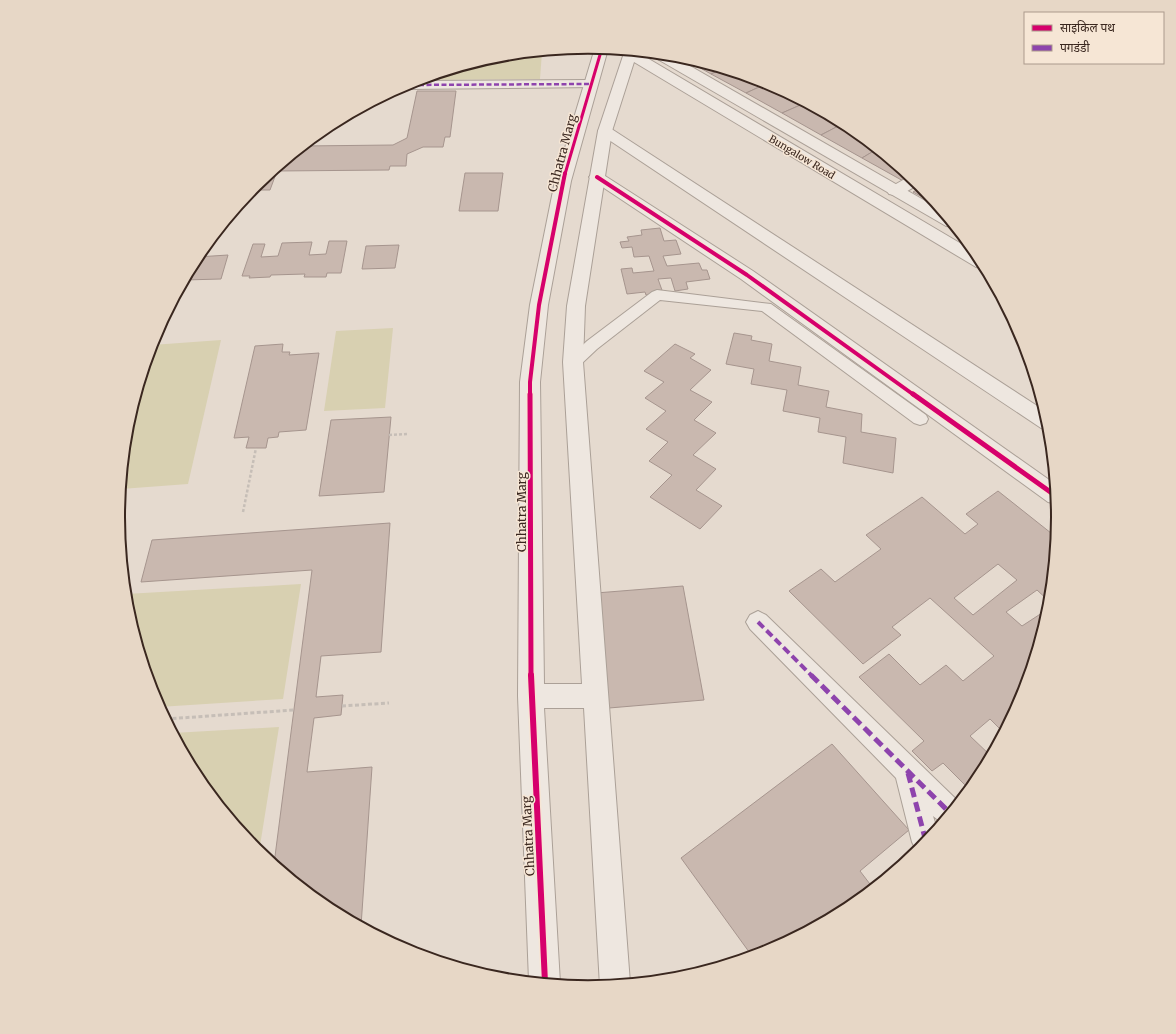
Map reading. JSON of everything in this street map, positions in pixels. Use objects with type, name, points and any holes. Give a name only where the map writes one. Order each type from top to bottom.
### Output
[{"type":"street","name":"Chhatra Marg","points":[[545,978],[531,696],[530,382],[539,305],[563,180],[600,54]]},
{"type":"street","points":[[615,979],[573,362],[576,306],[605,131],[627,56]]},
{"type":"street","name":"Bungalow Road","points":[[636,57],[970,256]]},
{"type":"street","points":[[672,62],[939,216]]},
{"type":"street","points":[[422,85],[591,84]]},
{"type":"street","points":[[605,131],[1040,418]]},
{"type":"street","points":[[597,177],[747,275],[1050,492]]},
{"type":"street","points":[[895,191],[908,184]]},
{"type":"street","points":[[758,622],[946,810]]},
{"type":"street","points":[[531,696],[596,696]]},
{"type":"street","points":[[908,772],[924,834]]},
{"type":"lane","points":[[573,362],[592,345],[657,295],[766,307],[920,419]]},
{"type":"path","points":[[389,435],[407,434]]},
{"type":"path","points":[[244,512],[256,448]]},
{"type":"path","points":[[342,706],[389,703]]},
{"type":"path","points":[[171,719],[294,710]]},
{"type":"shaded area","points":[[542,57],[540,79],[437,80],[498,63]]},
{"type":"shaded area","points":[[393,328],[385,408],[324,411],[336,331]]},
{"type":"shaded area","points":[[221,340],[188,484],[126,489],[134,427],[141,397],[158,345]]},
{"type":"shaded area","points":[[301,584],[283,699],[166,707],[150,666],[141,637],[132,594]]},
{"type":"shaded area","points":[[279,727],[260,843],[221,799],[203,774],[179,733]]},
{"type":"building","points":[[701,68],[715,72],[711,74]]},
{"type":"building","points":[[715,72],[759,87],[746,93],[711,74]]},
{"type":"building","points":[[759,87],[800,105],[782,113],[746,93]]},
{"type":"building","points":[[417,91],[456,91],[450,137],[445,137],[443,147],[423,147],[407,154],[406,166],[390,166],[389,170],[281,171],[312,146],[393,145],[407,138]]},
{"type":"building","points":[[800,105],[837,127],[821,135],[782,113]]},
{"type":"building","points":[[837,127],[872,152],[862,158],[821,135]]},
{"type":"building","points":[[872,152],[906,181],[905,182],[862,158]]},
{"type":"building","points":[[465,173],[503,173],[498,211],[459,211]]},
{"type":"building","points":[[275,177],[270,190],[261,190]]},
{"type":"building","points":[[916,191],[921,196],[913,192]]},
{"type":"building","points":[[660,228],[664,241],[676,240],[681,254],[663,256],[667,266],[699,263],[702,270],[707,270],[710,279],[686,282],[688,289],[675,291],[671,278],[658,279],[663,293],[646,295],[645,292],[627,294],[621,269],[632,268],[633,273],[654,271],[649,256],[634,257],[632,247],[622,248],[620,242],[629,241],[627,237],[642,235],[641,230]]},
{"type":"building","points":[[329,241],[347,241],[341,273],[327,273],[326,277],[304,277],[305,274],[271,275],[270,277],[249,278],[250,276],[242,276],[253,244],[265,244],[261,257],[278,256],[282,243],[312,242],[309,255],[326,254]]},
{"type":"building","points":[[399,245],[395,268],[362,269],[366,246]]},
{"type":"building","points":[[228,255],[221,279],[190,280],[203,260],[206,256]]},
{"type":"building","points":[[734,333],[752,336],[751,340],[772,344],[769,361],[801,367],[798,385],[829,391],[826,407],[862,414],[861,432],[896,438],[893,473],[843,463],[846,437],[818,432],[820,418],[783,411],[787,390],[751,384],[754,369],[726,364]]},
{"type":"building","points":[[283,344],[282,352],[290,352],[289,355],[319,353],[306,430],[279,432],[278,437],[268,438],[266,448],[246,448],[249,437],[234,438],[255,346]]},
{"type":"building","points":[[675,344],[695,354],[690,358],[711,370],[690,390],[712,402],[694,420],[716,433],[693,455],[716,469],[696,490],[722,506],[700,529],[650,497],[672,475],[649,461],[668,442],[646,429],[666,411],[645,398],[664,382],[644,371]]},
{"type":"building","points":[[391,417],[384,492],[319,496],[331,420]]},
{"type":"building","points":[[998,491],[1050,533],[1050,547],[1044,596],[1037,590],[1006,612],[1022,626],[1040,614],[1026,666],[1016,694],[1000,729],[990,719],[970,736],[987,752],[965,785],[943,763],[932,771],[912,751],[924,741],[859,677],[889,654],[920,685],[946,665],[963,681],[994,656],[930,598],[892,627],[901,635],[863,664],[789,591],[821,569],[835,582],[881,549],[866,535],[922,497],[965,534],[978,524],[966,514]],"holes":[[[998,564],[1017,580],[973,615],[954,598]]]},
{"type":"building","points":[[390,523],[381,652],[321,656],[316,697],[343,695],[341,715],[314,718],[307,772],[372,767],[361,921],[306,884],[275,857],[312,570],[141,582],[152,540]]},
{"type":"building","points":[[683,586],[704,700],[609,708],[596,593]]},
{"type":"building","points":[[832,744],[909,830],[860,871],[870,884],[819,918],[793,932],[748,951],[681,858]]},
{"type":"marked path","points":[[422,85],[591,84]]},
{"type":"marked path","points":[[758,622],[946,809]]},
{"type":"marked path","points":[[908,773],[924,835]]},
{"type":"cycle path","points":[[545,978],[531,696],[530,382],[539,305],[563,181],[600,54]]},
{"type":"cycle path","points":[[597,177],[747,275],[1050,492]]}]
